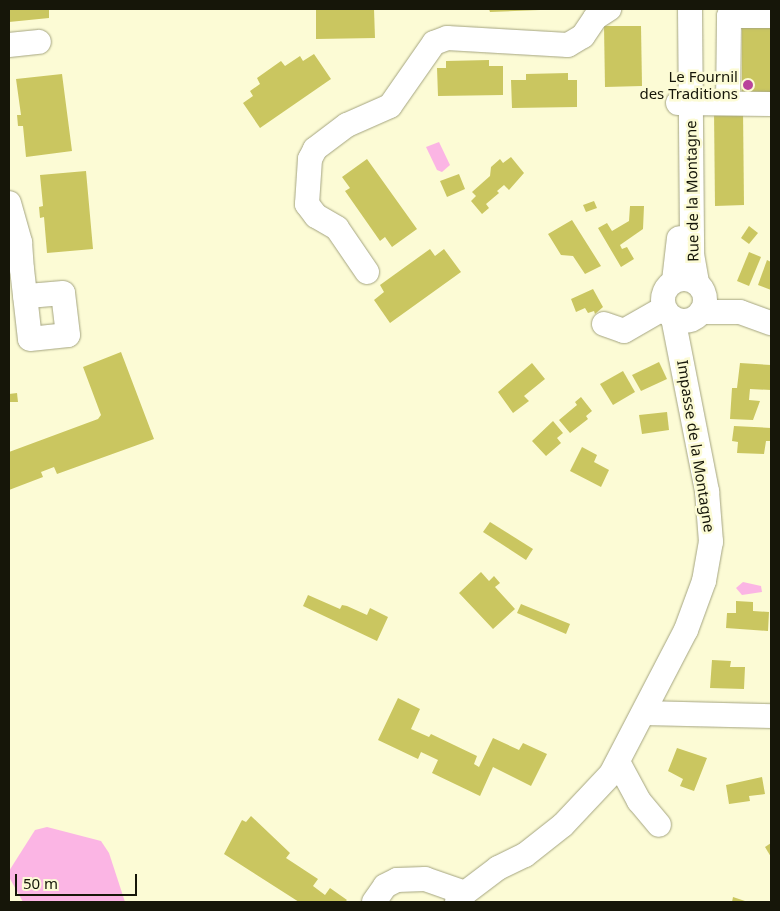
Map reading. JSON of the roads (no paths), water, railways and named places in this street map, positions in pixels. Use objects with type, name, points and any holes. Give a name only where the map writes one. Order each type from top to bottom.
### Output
[{"type":"street","points":[[367,272],[337,228],[316,216],[307,204],[310,159],[315,149],[347,125],[390,106],[434,43],[447,38],[568,45],[583,36],[595,18],[608,9]]},
{"type":"street","name":"Rue de la Montagne","points":[[677,9],[684,103]]},
{"type":"street","name":"Rue de la Montagne","points":[[690,9],[684,103],[680,254],[690,283]]},
{"type":"street","points":[[728,103],[729,16],[771,16]]},
{"type":"street","points":[[9,45],[39,42]]},
{"type":"street","points":[[684,103],[771,104]]},
{"type":"street","points":[[9,203],[20,242],[25,296]]},
{"type":"street","points":[[690,283],[705,299],[699,314]]},
{"type":"street","points":[[668,313],[664,291],[690,283],[740,312],[771,323]]},
{"type":"street","points":[[604,324],[615,330],[632,328],[668,313],[684,321],[699,314],[740,312]]},
{"type":"street","name":"Impasse de la Montagne","points":[[461,898],[498,868],[525,855],[563,825],[615,768],[645,713],[686,630],[704,581],[712,542],[706,491],[681,348],[668,313]]},
{"type":"street","name":"Impasse de la Montagne","points":[[681,348],[699,314]]},
{"type":"street","points":[[645,713],[771,716]]},
{"type":"street","points":[[615,768],[659,825]]},
{"type":"street","points":[[374,902],[385,886],[397,880],[425,879],[461,898]]},
{"type":"place","name":"Le Fournil des Traditions","points":[[748,85]]}]
